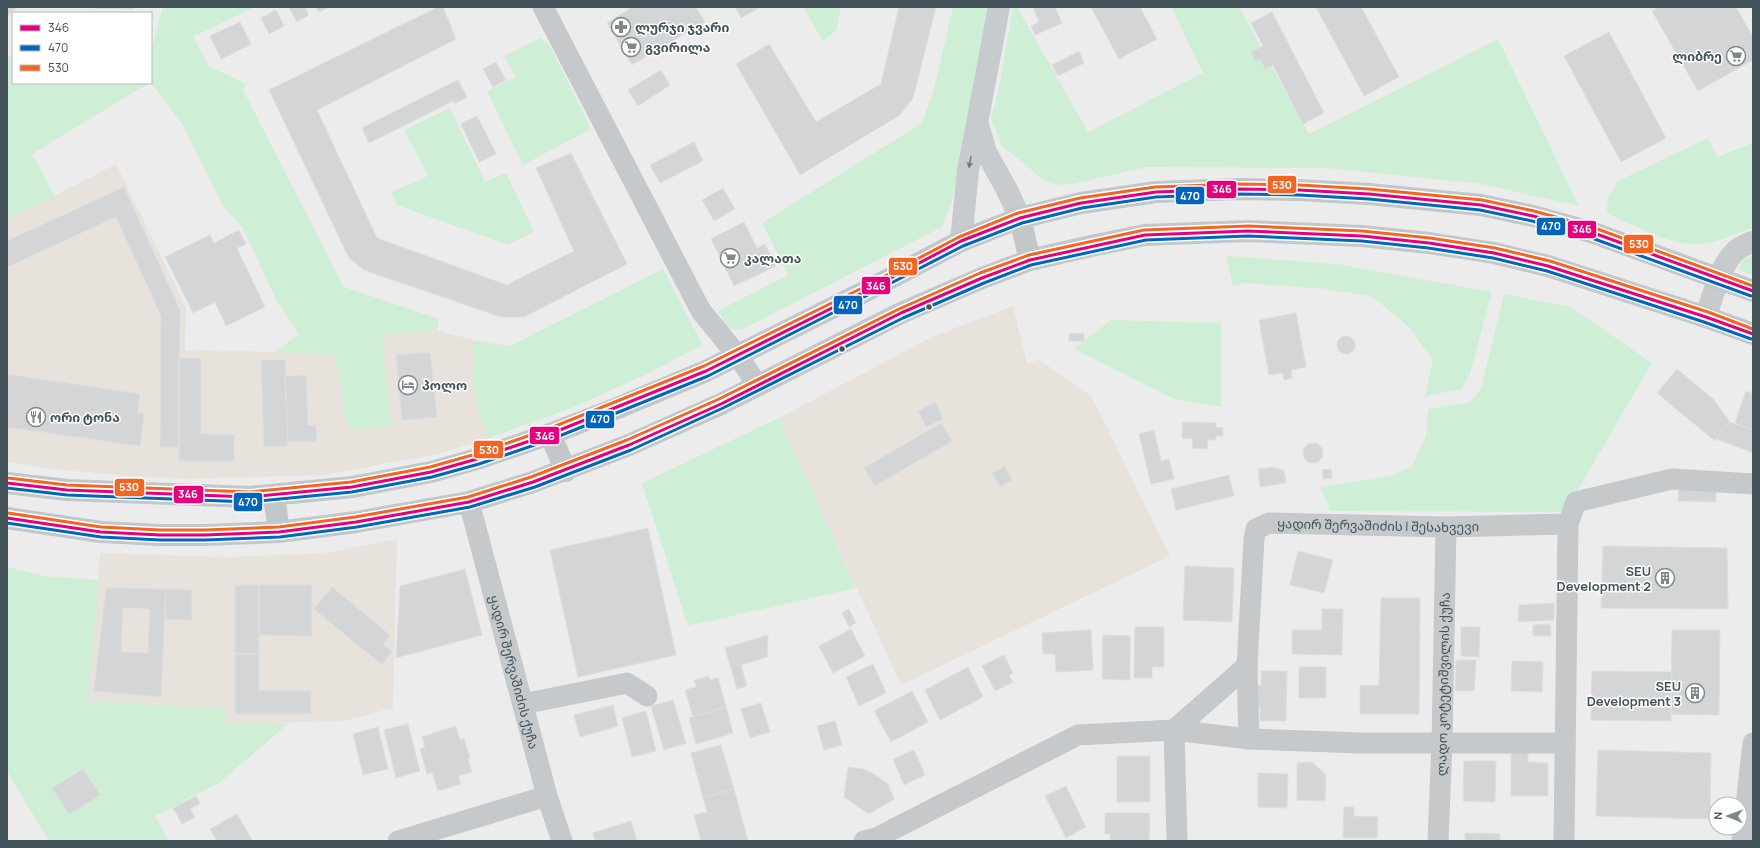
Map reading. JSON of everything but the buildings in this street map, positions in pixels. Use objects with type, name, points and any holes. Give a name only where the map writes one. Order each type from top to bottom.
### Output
[{"type":"main road","points":[[7,482],[75,490],[250,497],[352,487],[431,472],[477,459],[550,434],[615,409],[738,356],[866,291],[961,240],[1020,218],[1081,204],[1156,192],[1239,189],[1369,194],[1481,205],[1533,216],[1591,232],[1753,291]]},
{"type":"main road","points":[[1020,218],[1030,260]]},
{"type":"main road","points":[[7,518],[102,532],[160,535],[279,532],[363,521],[469,502],[566,471],[650,436],[758,386],[901,313],[982,278],[1030,260],[1145,235],[1248,231],[1362,236],[1444,245],[1494,253],[1548,266],[1706,317],[1753,334]]},
{"type":"main road","points":[[550,434],[566,471]]},
{"type":"main road","points":[[274,495],[279,532]]},
{"type":"street","points":[[543,7],[701,311],[738,356],[758,386]]},
{"type":"street","points":[[961,240],[968,171],[999,7]]},
{"type":"street","points":[[977,124],[986,152],[1007,190],[1020,218]]},
{"type":"street","points":[[1706,317],[1719,278],[1726,263],[1740,247],[1753,242]]},
{"type":"street","points":[[1564,841],[1568,524],[1576,502],[1672,479],[1753,484]]},
{"type":"street","name":"ყადირ შერვაშიძის ქუჩა","points":[[469,502],[547,796],[562,841]]},
{"type":"street","name":"ყადირ შერვაშიძის I შესახვევი","points":[[1249,739],[1247,666],[1254,538],[1256,529],[1269,523],[1446,527],[1568,524]]},
{"type":"street","name":"ლადო კოტეტიშვილის ქუჩა","points":[[1438,841],[1442,743],[1446,527]]},
{"type":"street","points":[[1174,730],[1247,666]]},
{"type":"street","points":[[523,704],[627,683],[647,696]]},
{"type":"street","points":[[864,841],[876,838],[1078,735],[1174,730],[1249,739],[1361,743],[1565,743]]},
{"type":"street","points":[[1174,730],[1177,841]]},
{"type":"street","points":[[1742,841],[1753,743]]},
{"type":"street","points":[[398,841],[547,796]]},
{"type":"shaded area","points":[[116,164],[186,307],[185,350],[335,355],[348,430],[382,335],[437,330],[473,340],[473,388],[487,439],[433,455],[324,475],[185,479],[129,476],[53,469],[7,462],[7,220]]},
{"type":"shaded area","points":[[1013,306],[1027,363],[1040,360],[1092,397],[1170,556],[901,685],[779,418],[932,337]]},
{"type":"shaded area","points":[[397,539],[393,708],[343,721],[225,724],[226,709],[87,701],[100,553],[225,557],[325,553]]},
{"type":"green space","points":[[163,7],[255,7],[193,37],[209,66],[246,84],[243,90],[344,287],[439,319],[437,330],[382,335],[391,425],[348,430],[335,355],[275,352],[299,334],[275,298],[243,228],[223,206],[183,126],[152,84],[153,44]]},
{"type":"green space","points":[[803,7],[841,7],[836,31],[823,41]]},
{"type":"green space","points":[[953,7],[991,7],[953,198],[942,227],[741,330],[728,328],[718,311],[788,275],[762,223],[922,123],[933,93]]},
{"type":"green space","points":[[1013,7],[1017,7],[1088,132],[1203,73],[1171,7],[1239,7],[1309,134],[1498,39],[1579,206],[1482,184],[1327,168],[1146,167],[1073,184],[1058,185],[1046,182],[1001,145],[991,118],[999,88]]},
{"type":"green space","points":[[540,38],[550,46],[591,129],[523,165],[487,91],[516,77],[504,56]]},
{"type":"green space","points":[[12,54],[12,84],[147,84],[32,154],[55,196],[7,220],[7,58]]},
{"type":"green space","points":[[450,108],[485,182],[506,173],[534,232],[508,245],[397,205],[391,192],[428,176],[404,130]]},
{"type":"green space","points":[[1708,138],[1717,157],[1753,143],[1753,228],[1715,241],[1703,244],[1691,244],[1666,239],[1606,213],[1609,195],[1618,181]]},
{"type":"green space","points":[[1753,255],[1753,275],[1739,270],[1743,260]]},
{"type":"green space","points":[[1226,256],[1337,264],[1492,292],[1470,374],[1462,389],[1425,396],[1433,360],[1410,328],[1373,297],[1327,289],[1245,283],[1233,286]]},
{"type":"green space","points":[[663,269],[703,345],[642,376],[574,407],[487,439],[473,388],[473,340],[510,346]]},
{"type":"green space","points":[[1504,294],[1571,307],[1652,363],[1565,512],[1330,511],[1320,487],[1391,476],[1412,466],[1426,436],[1428,409],[1470,402],[1481,389]]},
{"type":"green space","points":[[1111,320],[1221,323],[1221,407],[1174,399],[1074,349]]},
{"type":"green space","points":[[779,418],[856,588],[688,626],[642,483]]},
{"type":"green space","points":[[7,567],[44,576],[99,580],[88,701],[226,709],[225,724],[289,723],[219,783],[155,816],[169,841],[49,841],[7,771]]},
{"type":"transit line","name":"530","points":[[8,478],[67,485],[250,492],[351,482],[430,467],[476,454],[548,429],[704,366],[864,287],[959,237],[1018,213],[1080,198],[1155,187],[1239,184],[1299,185],[1369,189],[1482,200],[1534,211],[1592,227],[1753,286]]},
{"type":"transit line","name":"346","points":[[7,483],[67,490],[250,497],[352,487],[431,472],[477,459],[550,434],[706,371],[866,291],[961,241],[1020,218],[1081,203],[1156,192],[1239,189],[1299,190],[1369,194],[1481,205],[1533,216],[1591,232],[1753,291]]},
{"type":"transit line","name":"470","points":[[7,488],[67,495],[250,502],[352,492],[432,477],[479,464],[552,439],[708,376],[963,246],[1022,223],[1082,208],[1156,197],[1239,194],[1299,195],[1369,199],[1480,210],[1532,221],[1589,237],[1751,296]]},
{"type":"transit line","name":"530","points":[[8,513],[101,527],[160,530],[205,530],[279,527],[355,517],[468,497],[531,477],[627,440],[719,399],[899,309],[980,273],[1029,255],[1144,230],[1248,226],[1362,231],[1430,238],[1495,248],[1550,261],[1708,312],[1753,329]]},
{"type":"transit line","name":"346","points":[[7,518],[101,532],[160,535],[205,535],[279,532],[356,522],[469,502],[533,482],[629,445],[721,404],[901,313],[982,278],[1030,260],[1145,235],[1248,231],[1362,236],[1429,243],[1494,253],[1548,266],[1706,317],[1753,334]]},
{"type":"transit line","name":"470","points":[[7,523],[101,537],[160,540],[205,540],[280,537],[357,527],[470,507],[535,487],[631,450],[723,408],[903,318],[984,283],[1031,265],[1146,240],[1248,236],[1362,241],[1428,248],[1493,258],[1547,271],[1704,322],[1751,339]]},
{"type":"place","name":"ლურჯი ჯვარი","points":[[621,27]]},
{"type":"place","name":"გვირილა","points":[[631,47]]},
{"type":"place","name":"ლიბრე","points":[[1736,56]]},
{"type":"place","name":"კალათა","points":[[730,258]]},
{"type":"place","name":"პოლო","points":[[408,385]]},
{"type":"place","name":"ორი ტონა","points":[[36,417]]},
{"type":"place","name":"SEU Development 2","points":[[1665,578]]},
{"type":"place","name":"SEU Development 3","points":[[1695,693]]}]
